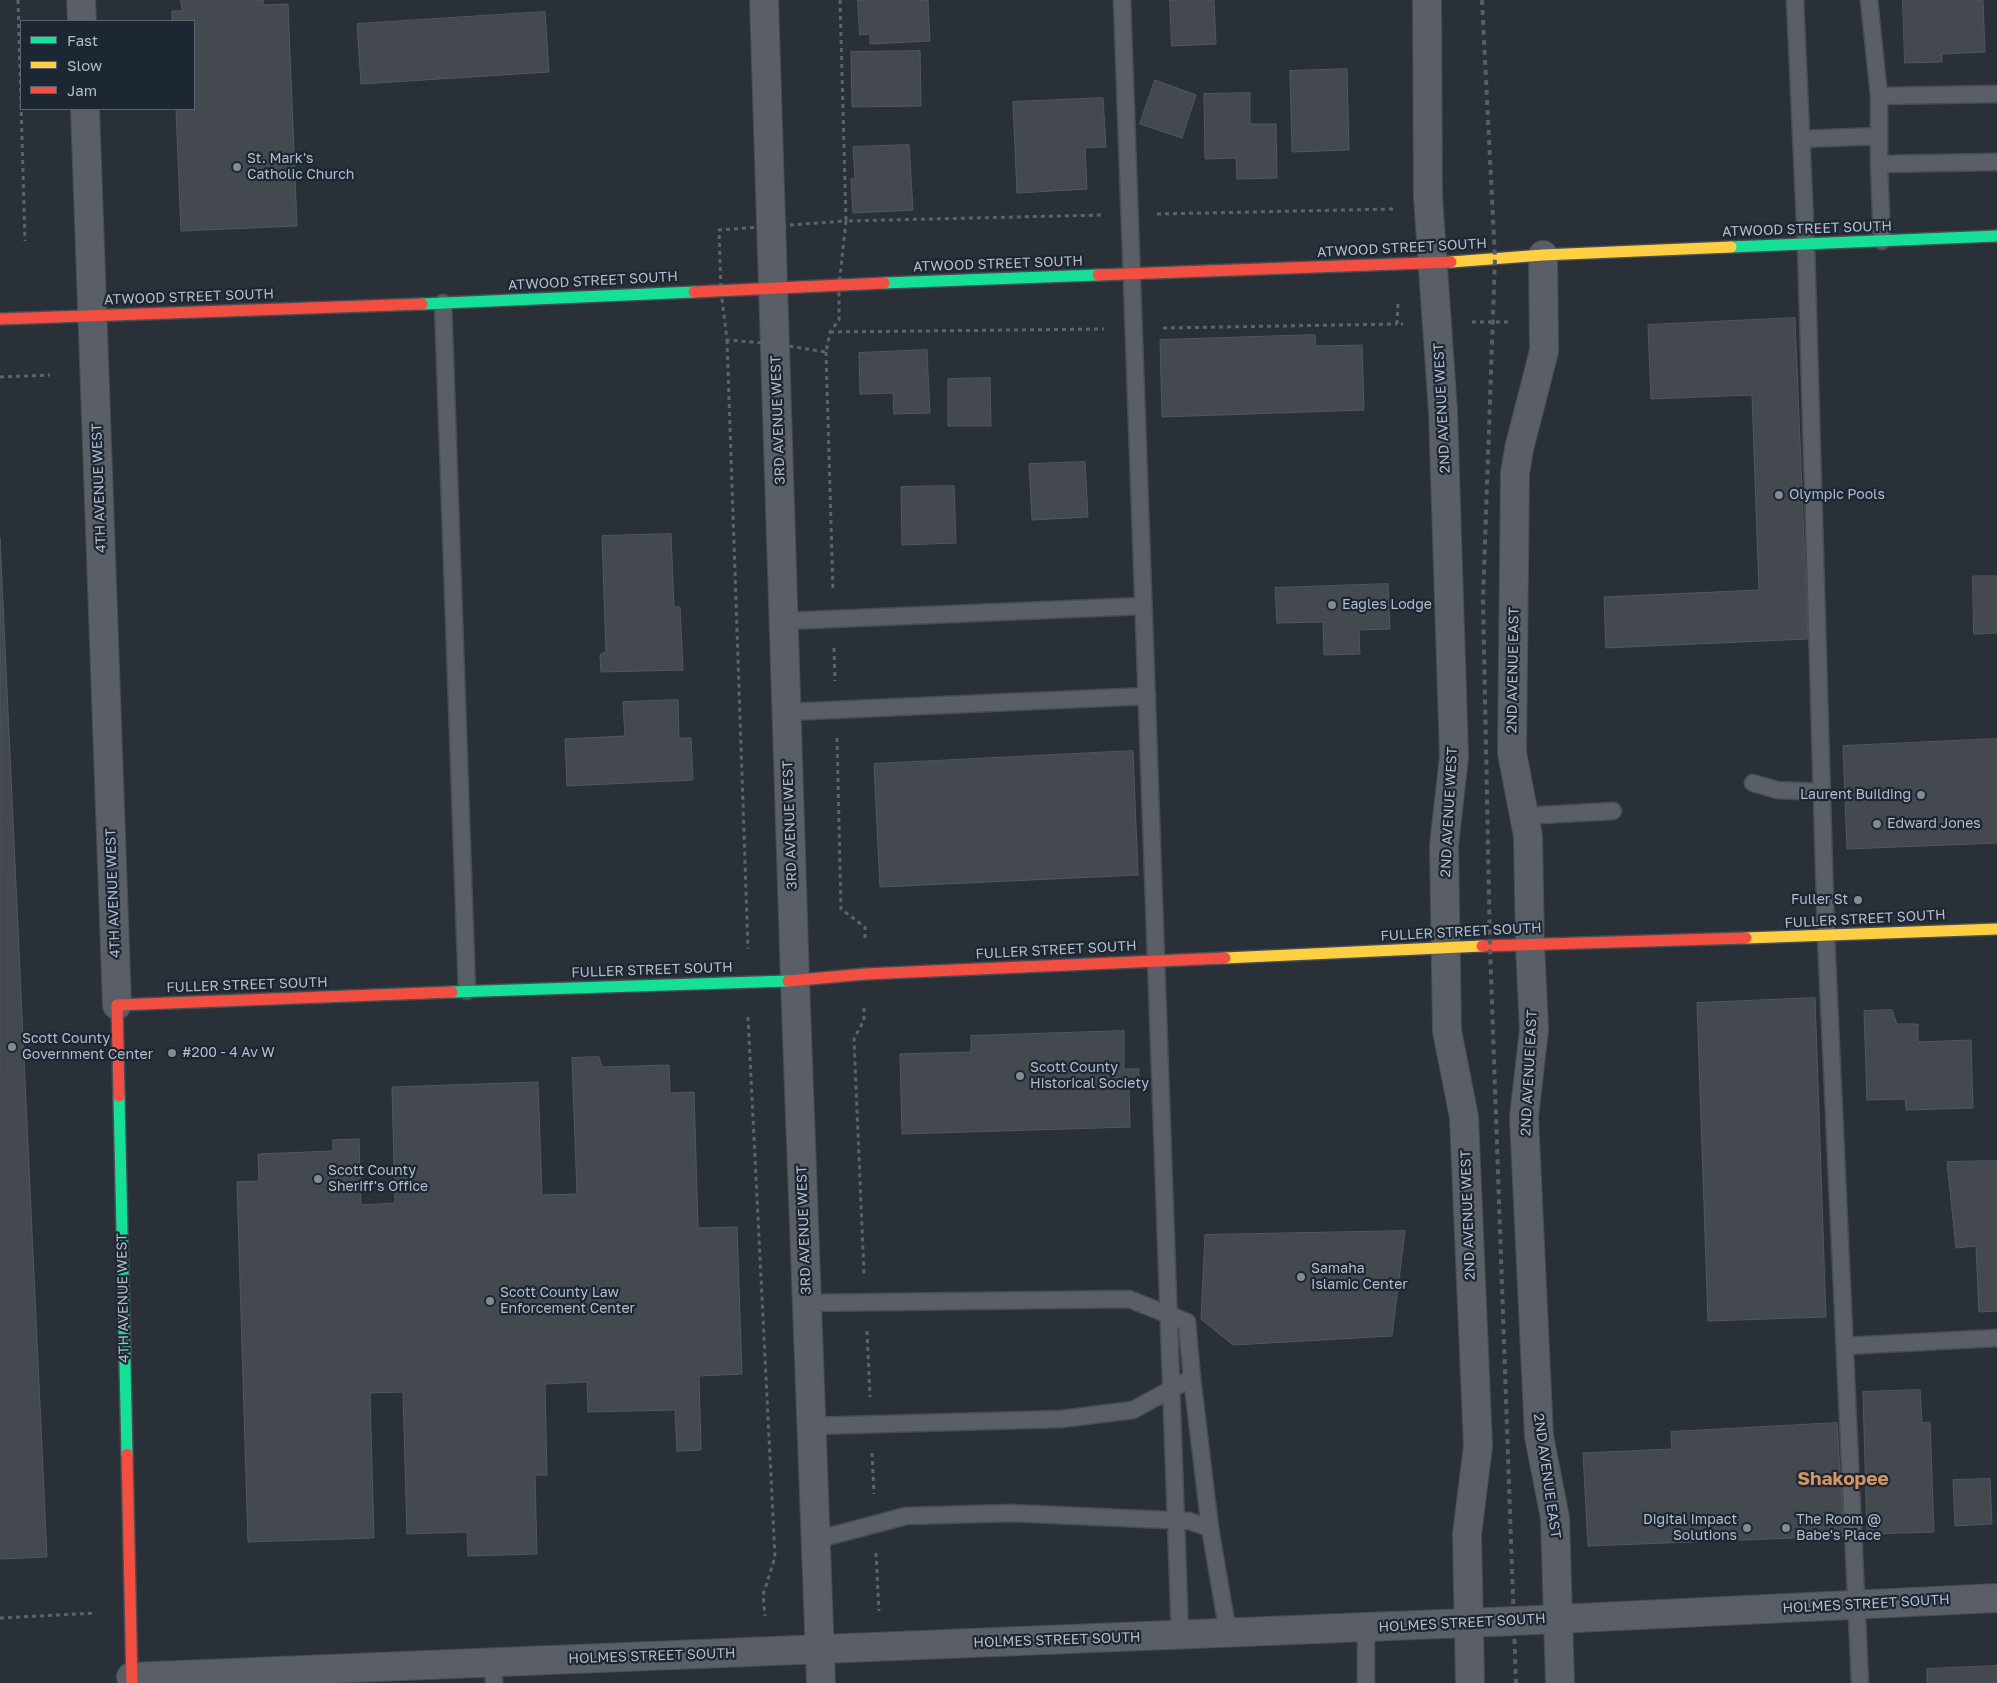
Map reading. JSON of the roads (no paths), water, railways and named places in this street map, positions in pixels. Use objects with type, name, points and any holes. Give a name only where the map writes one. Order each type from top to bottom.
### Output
[{"type":"street","points":[[82,0],[82,20]]},
{"type":"street","name":"3RD AVENUE WEST","points":[[764,0],[773,227],[773,289],[795,981],[821,1683]]},
{"type":"street","name":"2ND AVENUE WEST","points":[[1427,0],[1428,197],[1443,411],[1454,756],[1444,844],[1447,1031],[1464,1117],[1478,1446],[1467,1534],[1469,1623]]},
{"type":"street","name":"4TH AVENUE WEST","points":[[85,110],[117,1005],[127,1681]]},
{"type":"street","name":"ATWOOD STREET SOUTH","points":[[0,318],[444,303],[1434,263],[1543,255],[1997,236]]},
{"type":"street","name":"2ND AVENUE EAST","points":[[1543,255],[1544,351],[1515,472],[1512,754],[1528,836],[1534,1030],[1524,1127],[1539,1436],[1555,1518],[1560,1618],[1560,1683]]},
{"type":"street","name":"FULLER STREET SOUTH","points":[[117,1005],[467,991],[795,981],[865,974],[1550,943],[1826,936],[1997,928]]},
{"type":"street","name":"HOLMES STREET SOUTH","points":[[127,1681],[494,1673],[819,1650],[1469,1623],[1997,1598]]},
{"type":"street","points":[[1469,1623],[1470,1683]]},
{"type":"lane","points":[[1122,0],[1180,1635]]},
{"type":"lane","points":[[1795,0],[1806,244],[1826,936],[1860,1683]]},
{"type":"lane","points":[[1869,0],[1880,96],[1878,164],[1882,241]]},
{"type":"lane","points":[[1880,96],[1997,94]]},
{"type":"lane","points":[[1801,139],[1879,136]]},
{"type":"lane","points":[[1878,164],[1997,162]]},
{"type":"lane","points":[[444,303],[467,991]]},
{"type":"lane","points":[[785,621],[1143,606]]},
{"type":"lane","points":[[787,712],[1147,696]]},
{"type":"lane","points":[[1753,783],[1777,790],[1822,792]]},
{"type":"lane","points":[[1524,816],[1612,811]]},
{"type":"lane","points":[[806,1303],[1129,1299],[1186,1322],[1210,1528],[1228,1633]]},
{"type":"lane","points":[[1845,1346],[1997,1338]]},
{"type":"lane","points":[[811,1426],[1060,1419],[1132,1410],[1192,1378]]},
{"type":"lane","points":[[815,1540],[906,1516],[1011,1513],[1176,1520],[1189,1521],[1210,1528]]},
{"type":"lane","points":[[1366,1627],[1366,1683]]},
{"type":"railway","points":[[1482,0],[1495,258],[1483,599],[1490,946],[1516,1683]]},
{"type":"place","name":"St. Mark's Catholic Church","points":[[237,167]]},
{"type":"place","name":"Olympic Pools","points":[[1779,495]]},
{"type":"place","name":"Eagles Lodge","points":[[1332,605]]},
{"type":"place","name":"Laurent Building","points":[[1921,795]]},
{"type":"place","name":"Edward Jones","points":[[1877,824]]},
{"type":"place","name":"Fuller St","points":[[1858,900]]},
{"type":"place","name":"Scott County Government Center","points":[[12,1047]]},
{"type":"place","name":"#200 - 4 Av W","points":[[172,1053]]},
{"type":"place","name":"Scott County Historical Society","points":[[1020,1076]]},
{"type":"place","name":"Scott County Sheriff's Office","points":[[318,1179]]},
{"type":"place","name":"Samaha Islamic Center","points":[[1301,1277]]},
{"type":"place","name":"Scott County Law Enforcement Center","points":[[490,1301]]},
{"type":"place","name":"Digital Impact Solutions","points":[[1747,1528]]},
{"type":"place","name":"The Room @ Babe's Place","points":[[1786,1528]]},
{"type":"district","name":"Shakopee","points":[[1843,1479]]}]
